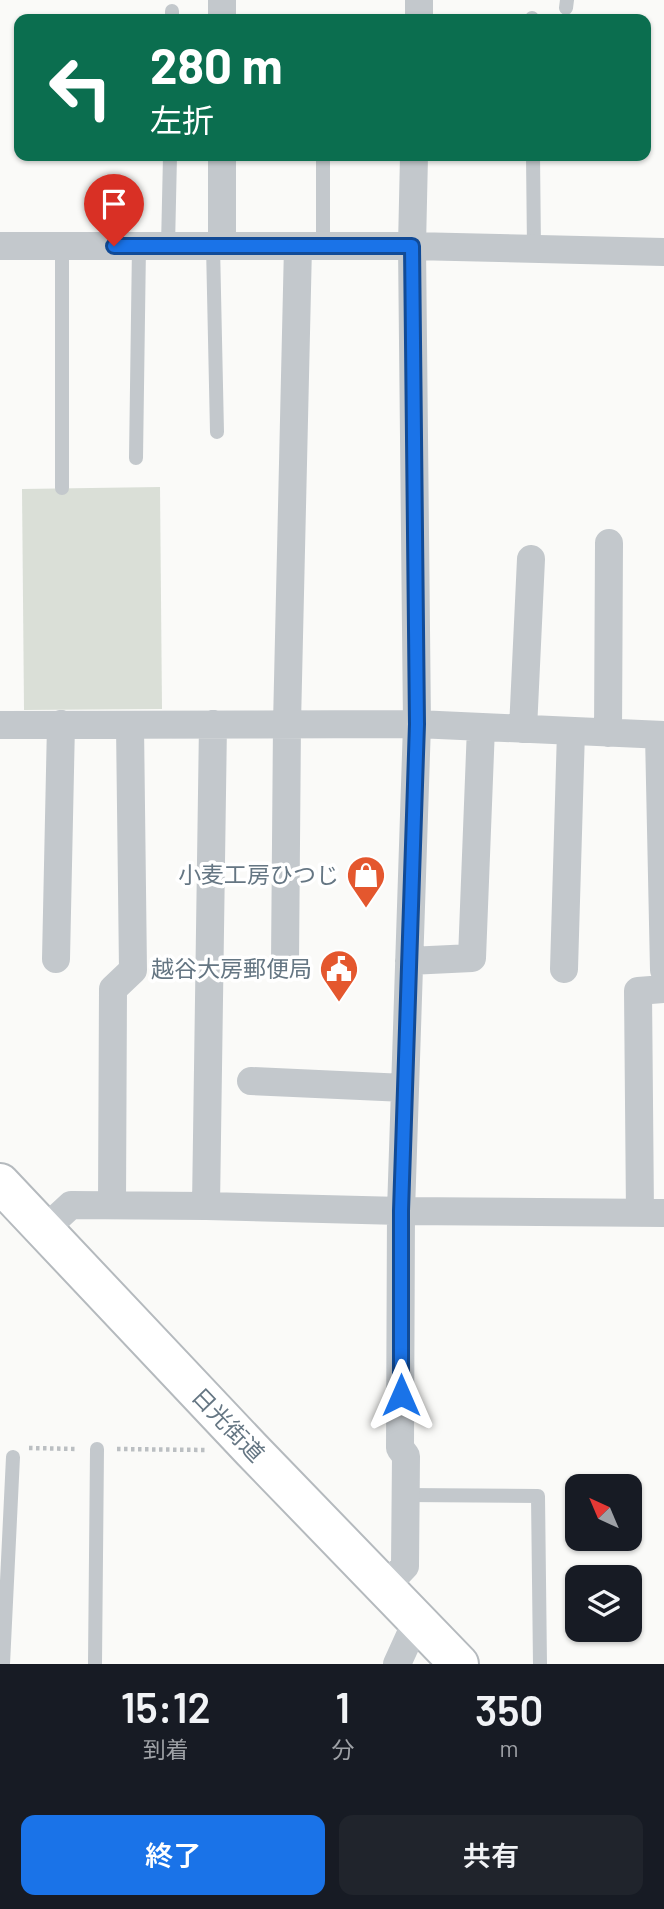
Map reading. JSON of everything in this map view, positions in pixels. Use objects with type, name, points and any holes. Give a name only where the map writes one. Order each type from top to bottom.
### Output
[{"type":"main road","name":"日光街道","points":[[5,1199],[44,1230],[459,1664]]},
{"type":"street","points":[[218,246],[222,161]]},
{"type":"street","points":[[385,1587],[405,1566],[407,1494],[406,1457],[400,1448],[401,1211],[417,724],[412,246],[414,161]]},
{"type":"street","points":[[0,246],[412,246],[664,252]]},
{"type":"street","points":[[285,962],[287,724],[310,246]]},
{"type":"street","points":[[608,733],[609,543]]},
{"type":"street","points":[[523,729],[531,559]]},
{"type":"street","points":[[56,959],[61,724]]},
{"type":"street","points":[[206,1206],[212,724]]},
{"type":"street","points":[[0,725],[417,724],[662,735],[664,970]]},
{"type":"street","points":[[112,1205],[113,989],[133,970],[131,725]]},
{"type":"street","points":[[409,961],[472,958],[481,727]]},
{"type":"street","points":[[564,969],[571,731]]},
{"type":"street","points":[[44,1230],[71,1205],[652,1213],[638,991],[664,989]]},
{"type":"street","points":[[251,1081],[405,1088]]},
{"type":"street","points":[[397,1664],[417,1620]]},
{"type":"lane","points":[[168,246],[170,161]]},
{"type":"lane","points":[[310,246],[322,161]]},
{"type":"lane","points":[[533,161],[534,249]]},
{"type":"lane","points":[[62,246],[62,488]]},
{"type":"lane","points":[[136,458],[139,246]]},
{"type":"lane","points":[[217,432],[218,246]]},
{"type":"lane","points":[[95,1664],[97,1449]]},
{"type":"lane","points":[[3,1664],[13,1457]]},
{"type":"lane","points":[[407,1494],[538,1496],[540,1664]]},
{"type":"path","points":[[28,1448],[252,1450]]},
{"type":"shaded area","points":[[160,487],[162,709],[24,710],[22,489]]},
{"type":"place","name":"小麦工房ひつじ","points":[[366,909]]},
{"type":"place","name":"越谷大房郵便局","points":[[339,1003]]},
{"type":"route","points":[[114,246],[412,246],[417,724],[401,1211],[401,1395]]}]
